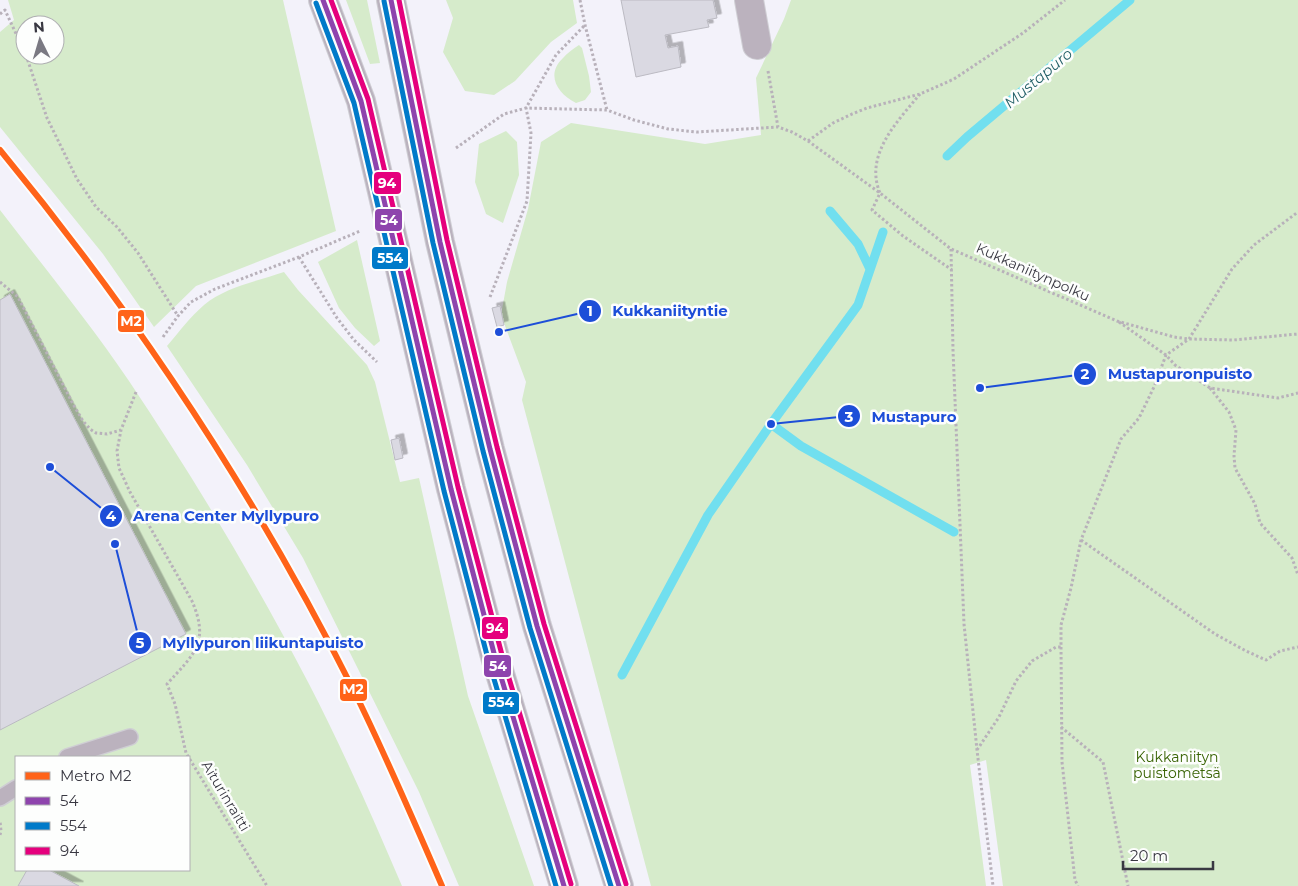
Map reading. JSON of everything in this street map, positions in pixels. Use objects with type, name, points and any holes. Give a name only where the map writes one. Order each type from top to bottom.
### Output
[{"type":"highway","points":[[323,0],[361,101],[451,489],[487,629],[564,886]]},
{"type":"highway","points":[[391,0],[440,242],[493,458],[537,626],[619,886]]},
{"type":"street","points":[[748,0],[757,45]]},
{"type":"lane","points":[[70,756],[130,736]]},
{"type":"lane","points":[[0,798],[15,789]]},
{"type":"path","points":[[580,0],[607,110]]},
{"type":"path","points":[[808,141],[833,123],[866,108],[920,94],[954,79],[1023,33],[1065,0]]},
{"type":"path","points":[[0,14],[5,10],[15,32]]},
{"type":"path","points":[[490,297],[528,201],[531,133],[526,108],[556,54],[585,25]]},
{"type":"path","points":[[456,148],[504,114],[526,108],[607,110],[634,120],[668,129],[697,132],[778,127],[767,65],[763,53],[757,45]]},
{"type":"path","points":[[29,65],[46,118],[78,179],[96,207],[117,227],[138,253],[178,316]]},
{"type":"path","points":[[920,94],[895,123],[876,159],[874,181],[880,193],[872,210],[903,236],[952,270]]},
{"type":"path","name":"Kukkaniitynpolku","points":[[778,127],[808,141],[880,193],[951,249],[1117,321],[1174,338],[1233,340],[1298,334]]},
{"type":"path","points":[[1078,886],[1075,880],[1062,762],[1061,625],[1071,588],[1080,540],[1121,439],[1139,418],[1154,387],[1166,355],[1189,339],[1232,269],[1254,246],[1298,212]]},
{"type":"path","points":[[163,337],[191,302],[215,289],[360,231]]},
{"type":"path","points":[[951,249],[952,350],[964,615],[976,750],[993,886]]},
{"type":"path","points":[[299,256],[318,289],[354,340],[377,362]]},
{"type":"path","points":[[0,282],[18,297],[73,404],[90,429],[96,433],[107,434],[121,430],[136,392]]},
{"type":"path","points":[[1117,321],[1166,355],[1174,365],[1210,388],[1229,412],[1236,430],[1234,468],[1255,504],[1260,523],[1292,558],[1298,575]]},
{"type":"path","points":[[1210,388],[1278,398],[1298,393]]},
{"type":"path","name":"Aiturinraitti","points":[[121,430],[118,451],[119,468],[130,492],[198,614],[200,640],[193,655],[167,684],[175,704],[188,756]]},
{"type":"path","points":[[1080,540],[1215,634],[1246,652],[1266,660],[1280,651],[1298,647]]},
{"type":"path","points":[[976,750],[999,717],[1016,681],[1032,661],[1061,647]]},
{"type":"path","points":[[1061,727],[1103,762],[1128,886]]},
{"type":"path","name":"Aiturinraitti","points":[[190,760],[267,886]]},
{"type":"path","points":[[0,818],[0,835]]},
{"type":"green space","points":[[8,0],[283,0],[336,231],[196,286],[154,327],[103,254],[0,127],[0,32],[14,20]]},
{"type":"green space","points":[[346,0],[367,0],[380,63],[370,64]]},
{"type":"green space","points":[[446,0],[573,0],[577,23],[551,42],[515,81],[494,95],[465,91],[443,52],[453,18]]},
{"type":"green space","name":"Kukkaniityn puistometsä","points":[[791,0],[1298,0],[1298,886],[1003,886],[986,760],[970,765],[986,886],[651,886],[522,400],[526,382],[501,315],[507,282],[528,209],[541,142],[571,123],[705,144],[761,135],[756,78]]},
{"type":"green space","points":[[579,45],[582,48],[591,92],[585,100],[576,103],[564,95],[556,84],[554,77],[558,64],[566,54]]},
{"type":"green space","points":[[506,131],[517,142],[519,175],[503,223],[486,214],[475,182],[479,144]]},
{"type":"green space","points":[[0,210],[114,359],[177,455],[223,530],[267,606],[322,709],[402,886],[0,886]]},
{"type":"green space","points":[[357,240],[380,341],[374,346],[355,328],[339,308],[318,262]]},
{"type":"green space","points":[[284,272],[298,290],[367,365],[375,382],[400,482],[419,478],[468,696],[534,886],[459,886],[419,792],[303,558],[247,465],[167,346],[194,314],[212,299],[232,289]]},
{"type":"building","points":[[621,0],[713,0],[717,18],[707,20],[709,27],[665,35],[668,48],[678,46],[681,67],[636,77]]},
{"type":"building","points":[[10,294],[186,634],[0,730],[0,300]]},
{"type":"building","points":[[500,306],[504,325],[497,327],[492,308]]},
{"type":"building","points":[[399,438],[403,458],[395,460],[391,440]]},
{"type":"building","points":[[26,871],[51,871],[79,886],[18,886]]},
{"type":"waterway","name":"Mustapuro","points":[[947,156],[1130,0]]},
{"type":"waterway","points":[[830,211],[858,244],[870,269]]},
{"type":"waterway","name":"Mustapuro","points":[[622,675],[708,515],[771,424],[858,305],[883,232]]},
{"type":"waterway","points":[[771,424],[801,446],[954,532]]},
{"type":"metro line","name":"M2","points":[[0,150],[100,278],[193,411],[236,480],[318,621],[355,693],[442,886]]},
{"type":"transit line","name":"54","points":[[323,0],[361,101],[451,489],[495,657],[564,886]]},
{"type":"transit line","name":"94","points":[[331,0],[368,99],[458,487],[502,655],[571,884]]},
{"type":"transit line","name":"54","points":[[391,0],[440,242],[490,449],[537,626],[619,886]]},
{"type":"transit line","name":"94","points":[[399,0],[447,240],[497,447],[544,624],[626,884]]},
{"type":"transit line","name":"554","points":[[384,1],[433,243],[483,451],[530,628],[611,886]]},
{"type":"transit line","name":"554","points":[[316,3],[354,103],[444,491],[488,659],[556,886]]},
{"type":"place","name":"Kukkaniityntie","points":[[499,332]]},
{"type":"place","name":"Mustapuronpuisto","points":[[980,388]]},
{"type":"place","name":"Mustapuro","points":[[771,424]]},
{"type":"place","name":"Arena Center Myllypuro","points":[[50,467]]},
{"type":"place","name":"Myllypuron liikuntapuisto","points":[[115,544]]}]
